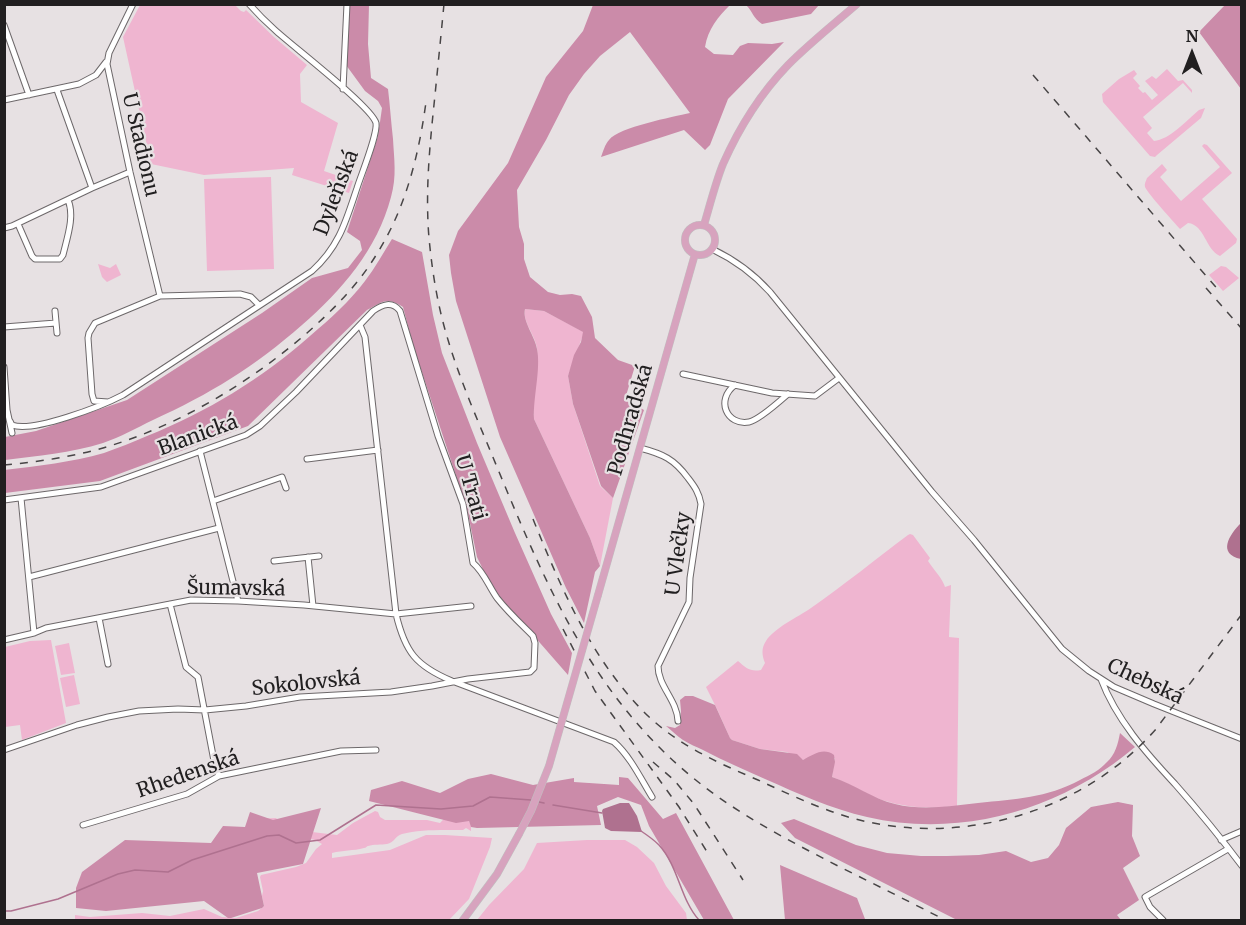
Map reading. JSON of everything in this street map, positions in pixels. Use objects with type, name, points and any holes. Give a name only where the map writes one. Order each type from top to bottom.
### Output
[{"type":"main road","points":[[704,225],[723,165],[759,100],[787,66],[857,4]]},
{"type":"main road","points":[[704,225],[712,230],[714,236],[712,249],[705,254],[695,254],[686,247],[685,234],[691,227],[704,225]]},
{"type":"main road","name":"Podhradská","points":[[464,921],[497,874],[519,834],[549,766],[695,254]]},
{"type":"street","points":[[4,100],[74,86],[90,79],[101,70],[133,4]]},
{"type":"street","name":"Dyleňská","points":[[10,421],[12,425],[20,427],[55,421],[91,410],[123,395],[316,267],[329,253],[343,229],[373,141],[375,120],[344,89],[275,30],[249,4]]},
{"type":"street","points":[[344,89],[347,4]]},
{"type":"street","points":[[4,25],[29,95]]},
{"type":"street","name":"U Stadionu","points":[[108,57],[107,64],[130,172],[160,296]]},
{"type":"street","points":[[57,90],[92,188]]},
{"type":"street","points":[[4,228],[18,224],[130,172]]},
{"type":"street","points":[[18,224],[35,259],[60,259],[63,255],[71,214],[68,200]]},
{"type":"street","points":[[712,249],[739,264],[763,284],[839,378]]},
{"type":"street","points":[[91,410],[94,401],[88,338],[91,327],[99,320],[160,296],[240,294],[251,297],[259,305]]},
{"type":"street","name":"Blanická","points":[[4,500],[101,488],[246,435],[296,392],[379,307],[385,304],[391,305]]},
{"type":"street","name":"U Trati","points":[[391,305],[400,311],[438,436],[463,504],[473,563],[479,568],[503,605],[533,636],[534,668]]},
{"type":"street","points":[[55,311],[57,333]]},
{"type":"street","points":[[4,327],[56,323]]},
{"type":"street","points":[[360,325],[365,337],[396,614],[403,639],[414,657],[434,674],[614,742],[621,748],[652,797]]},
{"type":"street","points":[[4,367],[6,410],[12,433]]},
{"type":"street","name":"Podhradská","points":[[683,374],[772,393],[815,396],[839,378]]},
{"type":"street","name":"Chebská","points":[[839,378],[1048,633],[1075,661],[1121,690],[1242,739]]},
{"type":"street","points":[[735,385],[727,392],[724,405],[729,415],[739,422],[754,421],[788,394]]},
{"type":"street","points":[[94,401],[109,402]]},
{"type":"street","name":"U Vlečky","points":[[640,448],[665,456],[679,466],[699,493],[701,504],[690,578],[689,602],[658,666],[658,673],[675,704],[678,721]]},
{"type":"street","points":[[308,459],[378,450]]},
{"type":"street","points":[[200,451],[238,601]]},
{"type":"street","points":[[213,501],[282,477],[286,488]]},
{"type":"street","points":[[21,498],[34,633]]},
{"type":"street","points":[[29,577],[219,528]]},
{"type":"street","points":[[274,561],[319,556]]},
{"type":"street","points":[[308,557],[313,606]]},
{"type":"street","name":"Šumavská","points":[[4,640],[46,628],[191,600],[313,606],[396,614],[471,606]]},
{"type":"street","points":[[170,604],[186,667],[198,676],[215,766],[219,776]]},
{"type":"street","points":[[99,618],[108,664]]},
{"type":"street","name":"Sokolovská","points":[[4,750],[77,725],[123,713],[168,709],[205,710],[300,697],[392,692],[452,681],[530,672],[534,668]]},
{"type":"street","points":[[1101,679],[1116,710],[1142,746],[1242,866]]},
{"type":"street","name":"Rhedenská","points":[[83,825],[187,794],[219,776],[341,751],[375,750]]},
{"type":"street","points":[[1221,840],[1242,831]]},
{"type":"street","points":[[1163,921],[1150,907],[1145,897],[1228,849]]},
{"type":"shaded area","points":[[234,4],[241,11],[246,10],[307,65],[300,74],[301,102],[338,123],[324,171],[353,181],[349,193],[292,175],[294,168],[204,175],[151,164],[123,37],[140,5]]},
{"type":"shaded area","points":[[349,5],[369,5],[368,44],[371,78],[388,89],[395,168],[393,189],[385,216],[367,252],[356,268],[317,312],[284,340],[249,367],[194,400],[103,443],[66,452],[5,460],[5,437],[36,431],[127,400],[312,278],[348,268],[362,250],[360,241],[347,232],[378,136],[382,108],[378,101],[365,91],[346,65]]},
{"type":"shaded area","points":[[593,5],[730,5],[714,24],[706,41],[705,47],[714,54],[733,55],[740,46],[748,43],[784,42],[728,99],[710,145],[705,150],[684,130],[601,157],[609,140],[623,131],[690,113],[630,32],[600,56],[584,74],[569,95],[517,190],[519,227],[524,244],[524,259],[530,277],[548,292],[581,296],[592,317],[595,338],[618,360],[635,366],[625,399],[644,410],[613,498],[601,486],[573,404],[568,376],[583,332],[544,311],[525,309],[525,318],[536,344],[538,357],[534,419],[590,538],[600,566],[595,572],[584,623],[566,588],[500,437],[456,301],[449,255],[458,231],[508,163],[546,77],[583,31]]},
{"type":"shaded area","points":[[746,5],[819,5],[811,14],[762,24]]},
{"type":"shaded area","points":[[1225,5],[1241,5],[1241,89],[1199,32]]},
{"type":"shaded area","points":[[1167,69],[1178,81],[1183,80],[1192,93],[1183,83],[1143,117],[1152,128],[1147,133],[1154,141],[1166,137],[1199,110],[1205,108],[1201,118],[1155,157],[1150,156],[1103,102],[1102,94],[1134,70],[1137,74],[1133,78],[1140,86],[1138,88],[1152,100],[1158,95],[1145,81],[1152,76],[1156,79]]},
{"type":"shaded area","points":[[1204,144],[1232,173],[1202,199],[1237,239],[1236,243],[1220,256],[1215,253],[1202,232],[1194,225],[1188,223],[1180,229],[1145,186],[1147,178],[1162,164],[1167,170],[1160,177],[1181,201],[1220,167],[1202,146]]},
{"type":"shaded area","points":[[271,177],[274,269],[207,271],[204,179]]},
{"type":"shaded area","points":[[392,239],[422,252],[442,353],[515,533],[551,614],[572,653],[568,675],[492,588],[477,557],[467,509],[413,345],[403,307],[392,302],[385,301],[367,310],[248,426],[100,481],[5,493],[4,470],[104,453],[169,427],[253,380],[291,352],[346,303],[369,276]]},
{"type":"shaded area","points":[[98,264],[110,268],[116,264],[121,275],[107,282],[102,277]]},
{"type":"shaded area","points":[[1221,266],[1226,267],[1239,278],[1223,291],[1209,275]]},
{"type":"shaded area","points":[[525,309],[544,311],[584,332],[568,376],[573,404],[600,486],[613,498],[600,566],[590,538],[534,419],[537,350],[525,318]]},
{"type":"shaded area","points":[[1241,523],[1241,559],[1234,557],[1227,549],[1229,538]]},
{"type":"shaded area","points":[[910,534],[930,558],[928,561],[945,587],[951,585],[949,637],[959,638],[957,806],[915,807],[884,801],[832,777],[835,758],[803,760],[787,752],[760,749],[732,740],[706,687],[738,661],[748,669],[761,670],[765,663],[763,646],[770,636]]},
{"type":"shaded area","points":[[51,640],[66,723],[22,740],[20,725],[5,727],[5,647],[30,641]]},
{"type":"shaded area","points":[[69,643],[75,673],[61,675],[55,646]]},
{"type":"shaded area","points":[[74,675],[80,704],[66,707],[60,678]]},
{"type":"shaded area","points":[[685,696],[693,696],[715,705],[732,740],[760,749],[797,754],[803,760],[818,753],[830,753],[834,755],[835,762],[832,777],[879,799],[905,806],[926,808],[1018,799],[1055,791],[1091,774],[1110,759],[1120,733],[1135,747],[1106,769],[1076,787],[1009,814],[974,821],[939,824],[903,823],[854,814],[803,796],[685,741],[666,726],[675,728],[680,725],[680,700]]},
{"type":"shaded area","points":[[491,774],[533,785],[574,778],[574,782],[619,785],[619,777],[628,778],[663,819],[676,813],[734,920],[704,920],[649,826],[641,805],[618,797],[597,806],[601,825],[477,828],[471,827],[469,821],[456,823],[369,801],[371,790],[402,781],[440,793],[468,779]]},
{"type":"shaded area","points":[[460,802],[471,831],[466,828],[409,832],[389,843],[332,853],[332,858],[390,850],[426,835],[492,838],[469,899],[449,920],[75,920],[75,915],[90,917],[142,913],[170,916],[204,909],[222,917],[236,918],[258,911],[264,906],[261,875],[306,863],[322,844],[315,840],[283,833],[251,819],[276,818],[287,829],[337,835],[375,811],[385,820],[427,820],[440,823]]},
{"type":"shaded area","points":[[1118,802],[1133,805],[1132,836],[1140,856],[1123,868],[1139,900],[1117,915],[1121,920],[957,920],[795,838],[781,823],[794,819],[856,845],[887,853],[947,856],[1006,851],[1031,862],[1048,858],[1059,845],[1066,828],[1091,807]]},
{"type":"shaded area","points":[[620,803],[629,803],[637,816],[642,832],[611,831],[605,828],[603,809]]},
{"type":"shaded area","points":[[321,808],[303,864],[257,873],[264,906],[262,908],[228,918],[204,901],[106,911],[76,908],[76,888],[82,872],[125,840],[211,843],[223,826],[245,827],[250,812],[273,820]]},
{"type":"shaded area","points":[[625,840],[637,847],[654,863],[666,886],[686,913],[687,920],[477,920],[524,869],[537,843]]},
{"type":"shaded area","points":[[780,865],[857,898],[865,919],[785,920]]},
{"type":"waterway","points":[[4,911],[58,899],[118,874],[135,870],[168,872],[192,860],[267,836],[279,835],[296,843],[320,840],[376,805],[441,809],[473,806],[490,797],[531,800]]},
{"type":"waterway","points":[[539,802],[544,803]]},
{"type":"waterway","points":[[553,805],[602,813]]},
{"type":"waterway","points":[[641,831],[657,843],[666,854],[688,903],[699,920]]},
{"type":"railway","points":[[444,4],[428,184],[429,238],[437,298],[451,350],[476,417],[534,553],[575,635],[626,710],[657,745],[692,777],[745,815],[782,836],[945,920]]},
{"type":"railway","points":[[1033,75],[1220,292]]},
{"type":"railway","points":[[4,465],[54,459],[91,451],[158,428],[236,386],[307,333],[354,285],[371,264],[388,235],[410,180],[426,102]]},
{"type":"railway","points":[[1206,288],[1242,329]]},
{"type":"railway","points":[[533,519],[566,596],[592,644],[624,689],[642,710],[668,733],[712,759],[812,804],[854,819],[907,828],[947,828],[986,823],[1025,814],[1062,799],[1096,780],[1128,757],[1156,729],[1242,614]]},
{"type":"railway","points":[[563,629],[595,691],[679,807],[709,855]]},
{"type":"railway","points":[[653,762],[674,780],[694,804],[743,880]]}]
